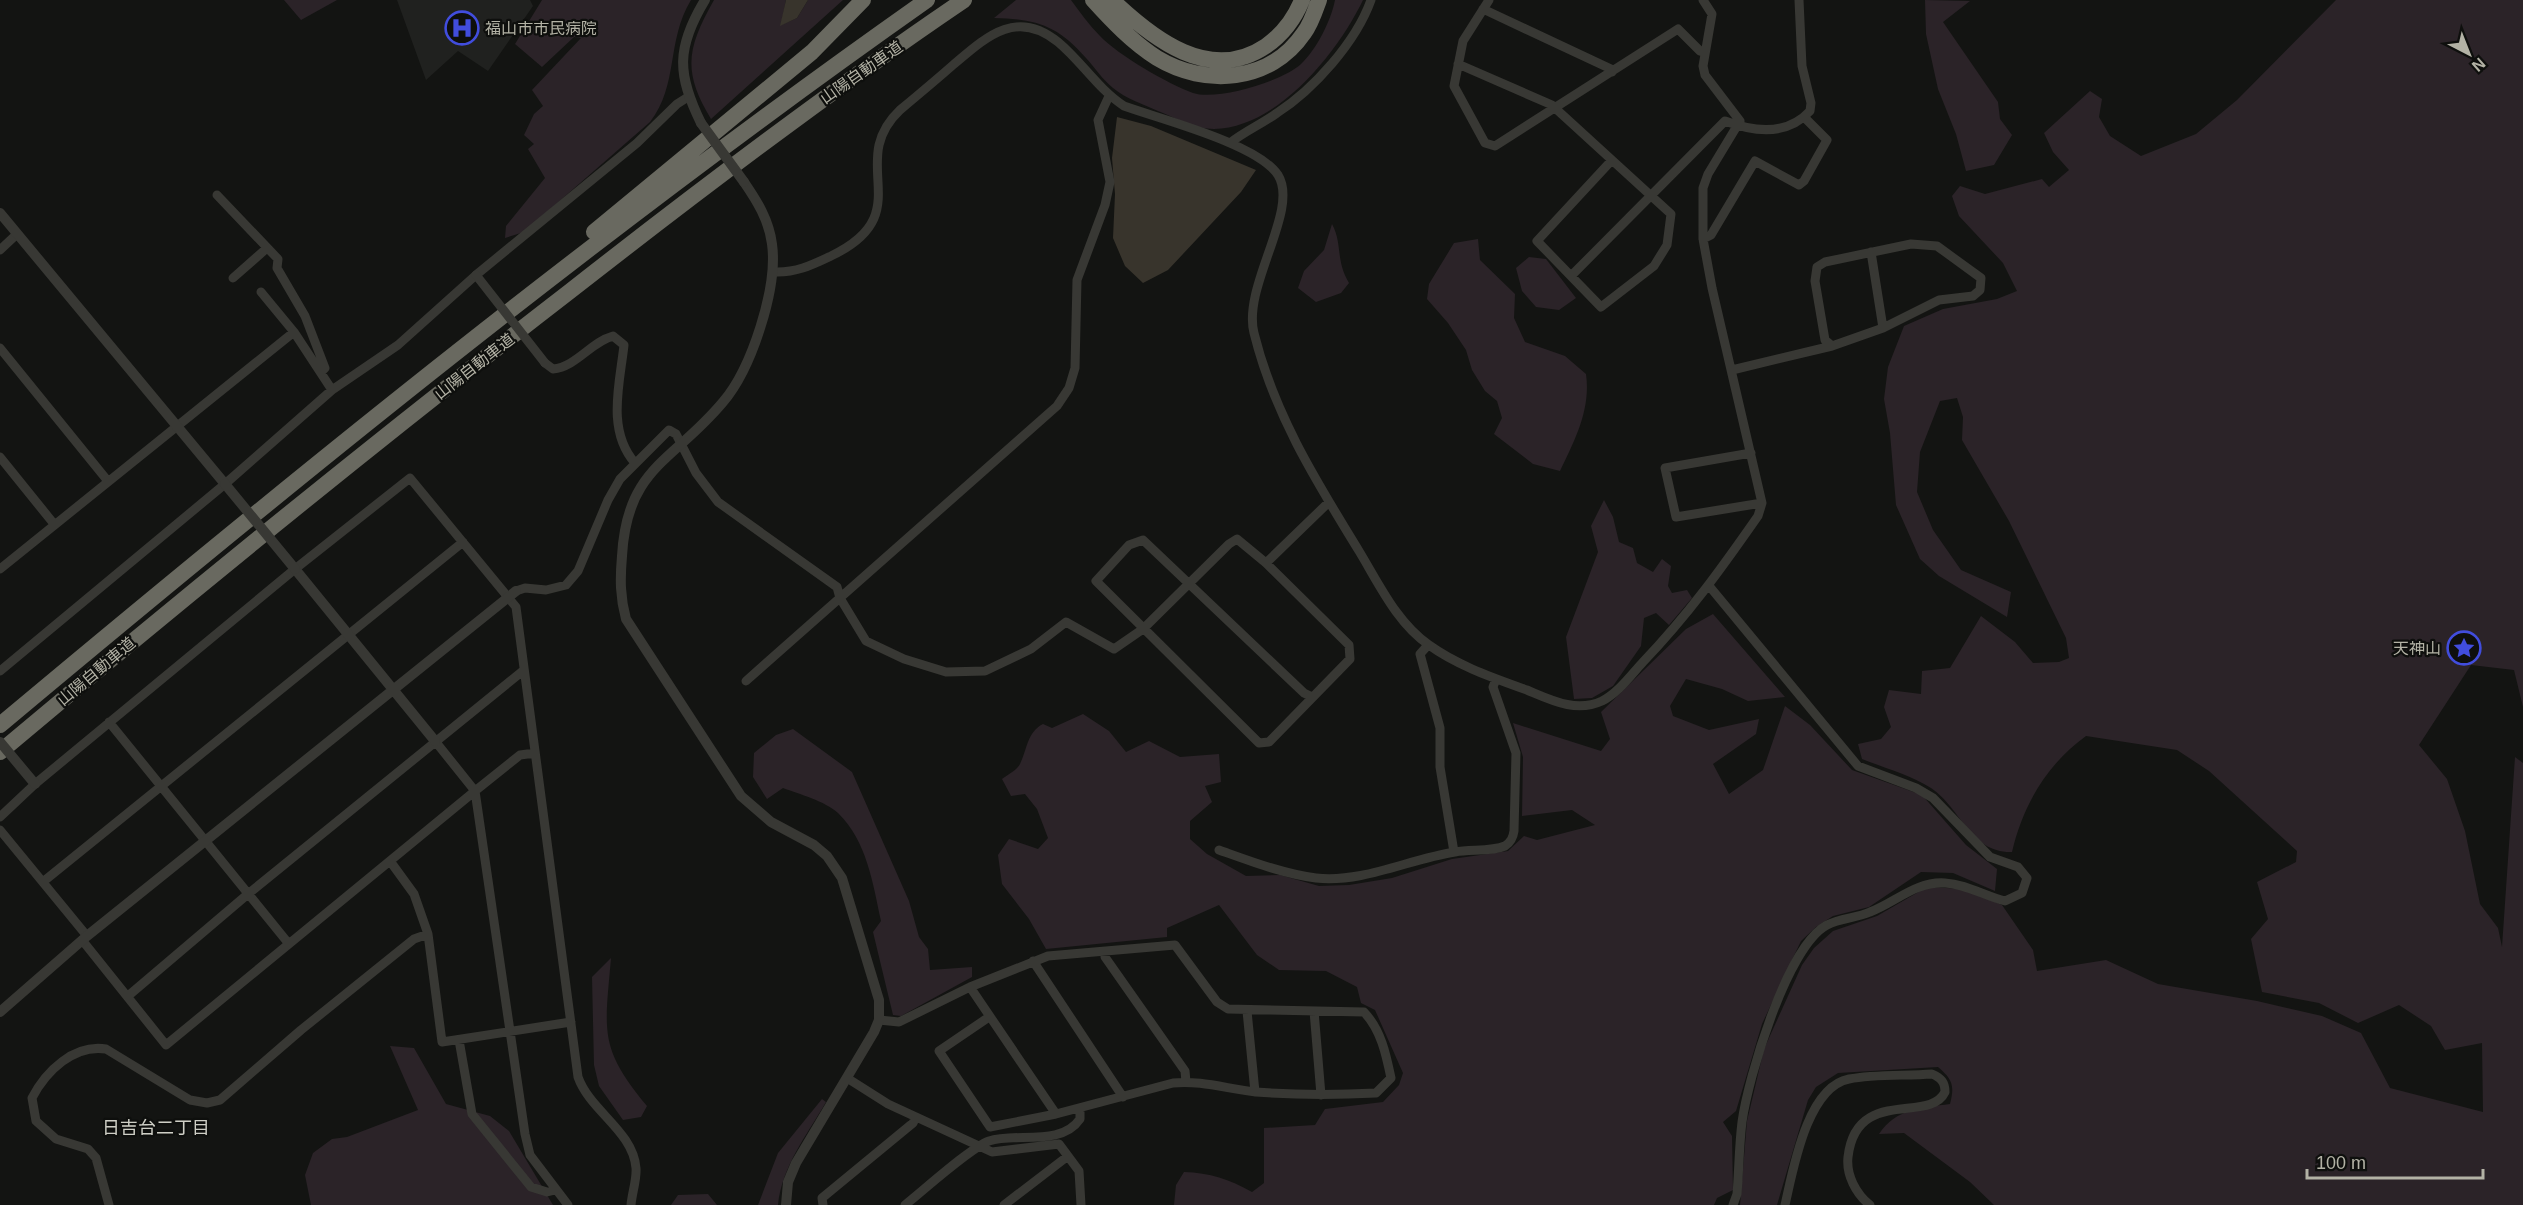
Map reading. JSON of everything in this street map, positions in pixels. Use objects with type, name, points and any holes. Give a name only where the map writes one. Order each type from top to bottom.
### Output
[{"type":"highway","points":[[465,346],[551,268],[812,52],[863,0]]},
{"type":"highway","name":"山陽自動車道","points":[[0,725],[275,498],[465,346],[688,174],[927,0]]},
{"type":"highway","name":"山陽自動車道","points":[[0,752],[307,498],[479,362],[808,109],[964,0]]},
{"type":"highway","points":[[927,25],[973,0]]},
{"type":"highway","points":[[1093,0],[1111,20],[1158,58],[1181,69],[1209,76],[1233,77],[1254,72],[1288,51],[1304,33],[1319,0]]},
{"type":"highway","points":[[1112,0],[1133,20],[1180,51],[1200,59],[1218,61],[1239,59],[1275,40],[1287,28],[1302,0]]},
{"type":"street","points":[[705,0],[684,43],[681,65],[688,97],[701,123],[760,207],[768,225],[774,272],[757,332],[735,386],[709,418],[647,477],[630,505],[623,528],[619,592],[626,619],[741,796],[771,822],[814,844],[836,867],[842,878],[879,1000],[879,1020],[796,1163],[788,1182],[786,1205]]},
{"type":"street","points":[[1230,143],[1279,112],[1314,81],[1339,55],[1366,13],[1371,0]]},
{"type":"street","points":[[1489,0],[1463,41],[1454,86],[1485,144],[1495,146],[1678,30],[1700,51],[1705,52]]},
{"type":"street","points":[[774,272],[791,273],[859,242],[877,213],[879,184],[877,152],[883,130],[900,110],[988,36],[1012,27],[1040,30],[1068,51],[1109,96],[1125,106],[1230,143],[1270,166],[1279,176],[1283,193],[1280,216],[1253,298],[1254,332],[1285,426],[1329,502],[1393,607],[1428,645],[1496,679],[1574,706],[1587,706],[1605,700],[1678,625],[1710,587],[1758,516],[1762,503],[1712,288],[1703,239],[1703,188],[1708,174],[1740,121],[1705,75],[1703,66],[1712,14],[1703,0]]},
{"type":"street","points":[[1571,276],[1725,121],[1763,131],[1780,128],[1804,117],[1810,111],[1811,103],[1802,66],[1799,0]]},
{"type":"street","points":[[1483,9],[1611,69],[1612,72]]},
{"type":"street","points":[[1458,64],[1555,108],[1612,160],[1651,196],[1671,214],[1667,245],[1654,266],[1601,307],[1537,241],[1612,160]]},
{"type":"street","points":[[746,681],[1057,406],[1069,388],[1075,368],[1077,280],[1105,205],[1110,182],[1098,120],[1109,96]]},
{"type":"street","points":[[0,671],[225,484],[332,390],[398,345],[476,275],[637,143],[677,104],[688,97]]},
{"type":"street","points":[[1703,239],[1711,235],[1755,161],[1799,185],[1804,181],[1827,140],[1804,117]]},
{"type":"street","points":[[217,195],[278,259],[277,268],[305,316],[325,368],[322,371]]},
{"type":"street","points":[[0,213],[349,634],[475,791],[508,1032],[530,1155],[568,1205]]},
{"type":"street","points":[[0,250],[17,234]]},
{"type":"street","points":[[1732,370],[1832,346],[1883,328],[1939,300],[1973,296],[1980,290],[1981,278],[1937,246],[1911,244],[1825,262],[1817,267],[1815,281],[1825,340],[1832,346]]},
{"type":"street","points":[[233,279],[267,248]]},
{"type":"street","points":[[1870,252],[1883,328]]},
{"type":"street","points":[[476,275],[545,363],[553,369],[562,368],[604,338],[613,336],[621,340],[624,345],[616,391],[618,422],[630,457],[635,463]]},
{"type":"street","points":[[261,292],[294,332],[322,371],[332,390]]},
{"type":"street","points":[[1,566],[294,332]]},
{"type":"street","points":[[2,354],[107,480]]},
{"type":"street","points":[[0,1012],[85,938],[205,840],[512,594],[525,588],[546,590],[566,585],[578,571],[608,500],[620,479],[669,430],[673,431],[681,443],[707,491],[837,587],[840,598],[866,640],[904,659],[946,672],[985,670],[1031,649],[1066,622],[1114,650],[1143,629],[1190,584],[1229,543],[1237,539],[1266,563],[1349,645],[1350,660],[1269,742],[1259,743],[1143,629],[1096,581],[1129,545],[1143,540],[1190,584],[1304,693],[1312,697]]},
{"type":"street","points":[[1750,453],[1665,468],[1676,517],[1762,503]]},
{"type":"street","points":[[0,458],[54,524]]},
{"type":"street","points":[[0,817],[35,784],[295,569],[410,478],[463,542],[512,594],[516,607],[578,1077],[584,1093],[633,1153],[636,1169],[631,1205]]},
{"type":"street","points":[[1266,563],[1329,502]]},
{"type":"street","points":[[44,881],[463,542]]},
{"type":"street","points":[[1710,587],[1857,766],[1916,788],[1933,798],[1990,857],[2018,867],[2027,878],[2022,892],[2005,901],[1963,885],[1945,882],[1923,884],[1870,912],[1827,925],[1813,936],[1799,953],[1764,1033],[1742,1120],[1737,1194],[1733,1205]]},
{"type":"street","points":[[1428,645],[1420,654],[1440,728],[1440,767],[1454,852]]},
{"type":"street","points":[[128,996],[248,894],[524,670]]},
{"type":"street","points":[[1219,850],[1252,862],[1314,878],[1330,879],[1371,873],[1454,852],[1505,846],[1512,840],[1516,753],[1493,687],[1496,679]]},
{"type":"street","points":[[109,723],[289,944]]},
{"type":"street","points":[[0,742],[35,784]]},
{"type":"street","points":[[0,830],[44,881],[166,1045],[520,755],[535,753]]},
{"type":"street","points":[[390,861],[414,894],[428,934],[442,1042],[571,1022]]},
{"type":"street","points":[[109,1205],[96,1158],[88,1149],[56,1139],[36,1121],[32,1098],[47,1075],[78,1051],[95,1047],[106,1049],[190,1100],[207,1102],[220,1100],[414,939],[428,934]]},
{"type":"street","points":[[879,1020],[899,1022],[970,987],[1048,956],[1175,945],[1217,1002],[1228,1009],[1364,1012],[1372,1021],[1385,1049],[1391,1078],[1377,1093],[1321,1095],[1255,1092],[1186,1082],[1173,1083],[1056,1114],[990,1127],[939,1051],[989,1017]]},
{"type":"street","points":[[1106,951],[1105,957],[1185,1071],[1186,1082]]},
{"type":"street","points":[[1033,961],[1123,1097]]},
{"type":"street","points":[[970,987],[1056,1114]]},
{"type":"street","points":[[1247,1011],[1255,1092]]},
{"type":"street","points":[[1314,1011],[1321,1095]]},
{"type":"street","points":[[459,1040],[472,1114],[531,1187],[547,1192],[555,1190]]},
{"type":"street","points":[[1785,1205],[1807,1127],[1818,1100],[1831,1088],[1847,1079],[1932,1074],[1941,1078],[1945,1085],[1943,1098],[1935,1102],[1876,1114],[1854,1131],[1847,1162],[1852,1183],[1870,1205]]},
{"type":"street","points":[[847,1078],[888,1104],[992,1152],[1059,1144],[1079,1171],[1081,1205]]},
{"type":"street","points":[[904,1205],[990,1141],[1026,1139],[1068,1131],[1080,1119],[1080,1108]]},
{"type":"street","points":[[823,1205],[822,1198],[913,1123],[916,1117]]},
{"type":"street","points":[[1004,1205],[1068,1156]]},
{"type":"shaded area","points":[[284,0],[337,0],[301,20]]},
{"type":"shaded area","name":"福山市市民病院","points":[[397,0],[530,0],[533,6],[488,71],[458,51],[426,80]]},
{"type":"shaded area","points":[[542,0],[691,0],[678,31],[665,93],[650,122],[524,232],[505,238],[506,226],[545,178],[528,149],[534,144],[524,135],[534,114],[543,106],[532,90],[581,38],[574,37],[542,67],[515,44]]},
{"type":"shaded area","points":[[714,0],[786,0],[781,25],[797,18],[808,0],[843,0],[711,119],[695,87],[692,60],[698,32]]},
{"type":"shaded area","points":[[786,0],[808,0],[797,18],[780,26]]},
{"type":"shaded area","points":[[1016,0],[1071,0],[1096,32],[1119,52],[1170,83],[1204,95],[1249,88],[1280,77],[1292,70],[1307,58],[1322,35],[1335,0],[1363,0],[1338,42],[1303,84],[1261,116],[1238,125],[1214,129],[1185,123],[1123,95],[1106,81],[1075,47],[1055,31],[1034,22],[994,18]]},
{"type":"shaded area","points":[[1925,0],[1970,1],[1943,22],[1998,102],[2000,119],[2012,135],[1994,165],[1966,171],[1956,134],[1938,89],[1926,34]]},
{"type":"shaded area","points":[[2336,0],[2523,0],[2523,707],[2514,670],[2471,665],[2419,745],[2447,779],[2465,831],[2480,904],[2498,928],[2502,947],[2515,757],[2523,763],[2523,1205],[1994,1205],[1970,1182],[1904,1133],[1879,1134],[1886,1125],[1902,1114],[1920,1108],[1950,1104],[1951,1083],[1938,1067],[1838,1073],[1816,1087],[1808,1100],[1777,1205],[1740,1205],[1747,1121],[1764,1049],[1802,965],[1814,948],[1833,931],[1877,916],[1927,887],[1966,889],[2002,905],[2033,950],[2037,971],[2106,960],[2158,984],[2257,1001],[2322,1016],[2361,1033],[2390,1088],[2483,1112],[2482,1043],[2445,1050],[2431,1026],[2399,1005],[2358,1023],[2319,1003],[2262,992],[2251,939],[2268,919],[2257,882],[2296,862],[2297,851],[2209,771],[2177,750],[2086,736],[2060,759],[2039,787],[2023,818],[2012,852],[1986,845],[1967,828],[1941,797],[1923,783],[1862,759],[1858,744],[1881,739],[1891,727],[1884,707],[1889,690],[1921,694],[1922,671],[1950,668],[1981,616],[2015,642],[2033,663],[2059,662],[2069,658],[2066,638],[2009,521],[1962,440],[1963,417],[1957,398],[1940,401],[1920,452],[1917,492],[1933,530],[1961,570],[2011,592],[2007,617],[1939,576],[1920,559],[1896,505],[1890,433],[1884,399],[1888,367],[1904,326],[1943,309],[1997,299],[2017,291],[2003,263],[1959,216],[1952,196],[1960,186],[1985,194],[2042,179],[2049,187],[2069,170],[2053,152],[2044,133],[2090,91],[2102,99],[2099,117],[2110,136],[2141,156],[2196,134],[2237,100]]},
{"type":"shaded area","points":[[1117,117],[1151,126],[1256,170],[1241,192],[1168,270],[1143,283],[1125,266],[1113,238],[1115,194],[1112,158]]},
{"type":"shaded area","points":[[1332,224],[1342,267],[1349,283],[1341,293],[1316,302],[1298,288],[1304,271],[1324,250]]},
{"type":"shaded area","points":[[1478,239],[1480,260],[1515,294],[1514,318],[1525,342],[1565,356],[1586,374],[1584,412],[1560,471],[1533,464],[1494,434],[1502,418],[1497,401],[1485,391],[1472,370],[1466,350],[1448,323],[1427,299],[1429,284],[1454,243]]},
{"type":"shaded area","points":[[1529,257],[1546,259],[1576,298],[1559,310],[1536,307],[1522,291],[1516,268]]},
{"type":"shaded area","points":[[1604,500],[1613,517],[1619,542],[1633,548],[1637,563],[1653,572],[1662,559],[1671,566],[1668,586],[1672,593],[1687,590],[1692,598],[1669,625],[1656,613],[1644,618],[1641,646],[1613,686],[1592,698],[1574,699],[1566,637],[1598,552],[1591,526]]},
{"type":"shaded area","points":[[1713,614],[1785,697],[1748,701],[1722,689],[1686,679],[1670,706],[1673,716],[1709,730],[1759,719],[1756,734],[1713,764],[1729,794],[1763,770],[1785,706],[1810,725],[1852,770],[1922,795],[1966,845],[1997,869],[1995,891],[1953,873],[1921,872],[1869,907],[1833,916],[1801,941],[1762,1024],[1736,1111],[1723,1122],[1732,1136],[1733,1190],[1717,1198],[1714,1205],[1174,1205],[1176,1185],[1184,1172],[1219,1178],[1252,1192],[1264,1183],[1264,1128],[1315,1125],[1325,1109],[1383,1102],[1399,1085],[1403,1073],[1375,1010],[1361,1003],[1357,987],[1326,971],[1279,970],[1257,955],[1219,905],[1167,928],[1167,937],[1046,949],[1029,919],[1002,884],[998,855],[1009,839],[1038,849],[1048,838],[1037,809],[1025,794],[1011,796],[1002,779],[1019,766],[1028,742],[1038,727],[1043,724],[1052,728],[1083,714],[1109,731],[1126,752],[1149,741],[1180,757],[1219,754],[1221,782],[1205,786],[1212,802],[1190,821],[1190,839],[1207,854],[1246,876],[1280,875],[1319,886],[1349,885],[1392,878],[1452,859],[1508,851],[1524,836],[1537,840],[1595,825],[1572,810],[1522,816],[1523,757],[1513,723],[1601,751],[1610,739],[1601,712],[1686,629]]},
{"type":"shaded area","points":[[793,729],[852,772],[909,901],[919,937],[928,949],[930,970],[972,967],[972,977],[901,1016],[893,1015],[873,932],[881,921],[867,864],[856,836],[838,813],[812,798],[783,788],[767,799],[753,777],[754,753],[776,735]]},
{"type":"shaded area","points":[[611,958],[607,1004],[608,1037],[620,1068],[647,1106],[641,1117],[623,1120],[599,1086],[594,1065],[592,977]]},
{"type":"shaded area","points":[[390,1046],[414,1048],[446,1104],[490,1116],[509,1131],[553,1205],[311,1205],[305,1175],[313,1153],[332,1139],[347,1137],[418,1110]]},
{"type":"shaded area","points":[[822,1099],[826,1102],[790,1164],[780,1191],[778,1205],[758,1205],[778,1153]]},
{"type":"shaded area","points":[[708,1194],[717,1205],[671,1205],[678,1195]]},
{"type":"place","name":"福山市市民病院","points":[[462,28]]},
{"type":"place","name":"天神山","points":[[2464,648]]},
{"type":"district","name":"日吉台二丁目","points":[[156,1128]]}]
